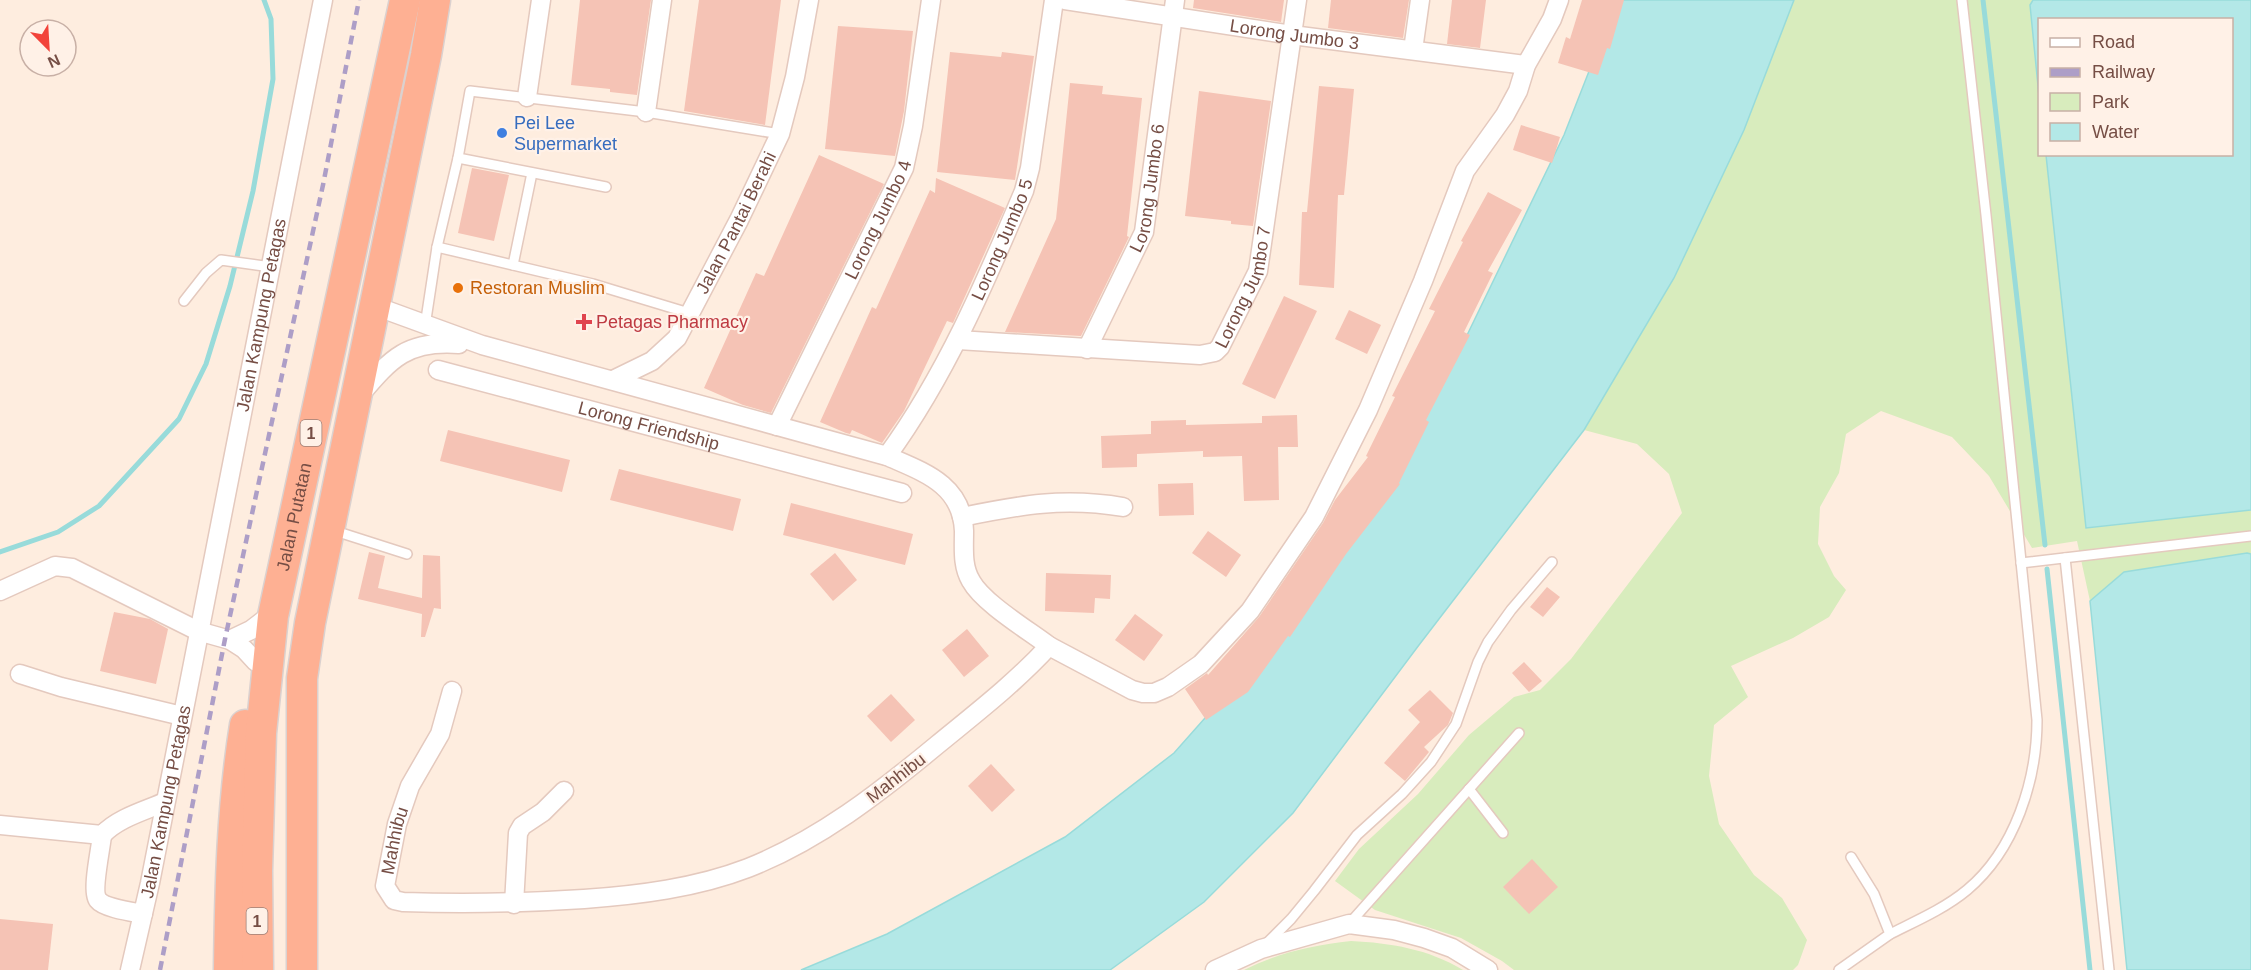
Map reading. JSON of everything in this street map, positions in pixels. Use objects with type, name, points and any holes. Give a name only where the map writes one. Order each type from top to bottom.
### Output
[{"type":"highway","name":"Jalan Putatan","points":[[258,970],[244,870],[273,616],[405,0]]},
{"type":"highway","name":"Jalan Putatan","points":[[302,970],[302,678],[310,623],[426,56],[435,0]]},
{"type":"highway","points":[[229,970],[244,870],[238,767],[264,620],[280,581]]},
{"type":"street","name":"Jalan Kampung Petagas","points":[[130,970],[182,716],[264,266],[323,0]]},
{"type":"street","points":[[527,97],[541,0]]},
{"type":"street","points":[[646,112],[662,0]]},
{"type":"street","name":"Jalan Pantai Berahi","points":[[613,380],[652,360],[677,338],[739,220],[780,134],[795,77],[809,0]]},
{"type":"street","name":"Lorong Jumbo 4","points":[[777,426],[904,168],[913,126],[931,0]]},
{"type":"street","name":"Lorong Jumbo 5","points":[[879,454],[924,401],[958,340],[1024,191],[1030,168],[1054,0]]},
{"type":"street","name":"Lorong Jumbo 3","points":[[1065,0],[1174,8],[1292,35],[1526,65]]},
{"type":"street","name":"Lorong Jumbo 7","points":[[958,340],[1200,355],[1215,352],[1220,347],[1258,271],[1297,0]]},
{"type":"street","points":[[1413,51],[1420,0]]},
{"type":"street","points":[[375,306],[482,345],[879,454],[934,478],[952,496],[962,518],[966,570],[977,591],[1049,646],[1132,690],[1154,693],[1168,687],[1201,664],[1250,611],[1308,527],[1347,455],[1424,281],[1465,171],[1505,115],[1518,91],[1526,65],[1552,18],[1559,0]]},
{"type":"street","name":"Lorong Jumbo 6","points":[[1088,349],[1144,232],[1174,8]]},
{"type":"street","points":[[357,399],[385,366],[404,351],[439,342],[482,345]]},
{"type":"street","name":"Lorong Friendship","points":[[438,370],[860,480],[902,493]]},
{"type":"street","points":[[860,480],[879,454]]},
{"type":"street","points":[[962,518],[1007,508],[1052,502],[1092,502],[1123,507]]},
{"type":"street","points":[[0,591],[55,566],[72,568],[198,631],[230,640],[244,649],[256,662]]},
{"type":"street","points":[[230,640],[251,630],[264,620]]},
{"type":"street","name":"Mahhibu","points":[[452,691],[440,734],[410,786],[397,824],[385,880],[387,891],[394,900],[403,902],[513,904],[599,898],[669,889],[747,868],[786,850],[840,819],[884,788],[1001,694],[1025,673],[1049,646]]},
{"type":"street","points":[[20,674],[61,687],[182,716]]},
{"type":"street","points":[[513,904],[518,833],[522,826],[543,812],[564,791]]},
{"type":"street","points":[[143,914],[104,905],[98,900],[95,891],[102,835],[119,822],[165,802]]},
{"type":"street","points":[[0,825],[102,835]]},
{"type":"street","points":[[1215,970],[1261,949],[1349,924],[1394,930],[1424,938],[1452,948],[1488,970]]},
{"type":"lane","points":[[1839,970],[1890,934],[1939,909],[1966,891],[1986,872],[2013,828],[2024,800],[2037,743],[2037,720],[1962,0]]},
{"type":"lane","points":[[425,326],[437,247],[458,158],[470,91],[646,112],[780,134]]},
{"type":"lane","points":[[458,158],[606,187]]},
{"type":"lane","points":[[513,266],[532,173]]},
{"type":"lane","points":[[437,247],[593,284],[689,314]]},
{"type":"lane","points":[[184,301],[206,273],[221,260],[264,266]]},
{"type":"lane","points":[[330,529],[407,554]]},
{"type":"lane","points":[[2021,563],[2251,536]]},
{"type":"lane","points":[[2065,558],[2109,970]]},
{"type":"lane","points":[[1261,949],[1291,919],[1357,835],[1402,794],[1431,762],[1456,724],[1478,662],[1488,642],[1511,610],[1552,562]]},
{"type":"lane","points":[[1349,924],[1519,733]]},
{"type":"lane","points":[[1469,789],[1503,833]]},
{"type":"lane","points":[[1851,857],[1874,894],[1890,934]]},
{"type":"green space","points":[[1794,0],[2033,0],[2030,5],[2038,86],[2038,156],[2046,156],[2086,528],[2251,510],[2251,554],[2124,572],[2090,601],[2077,541],[2032,548],[1989,476],[1952,437],[1881,411],[1846,434],[1839,473],[1820,507],[1818,544],[1834,576],[1846,590],[1829,617],[1793,638],[1731,666],[1748,697],[1714,725],[1709,776],[1719,824],[1754,875],[1782,898],[1807,940],[1798,965],[1793,970],[1514,970],[1461,938],[1375,910],[1335,881],[1359,849],[1418,794],[1469,735],[1514,697],[1540,690],[1571,659],[1682,513],[1669,474],[1637,444],[1584,430],[1674,278],[1744,130]]},
{"type":"green space","points":[[1351,941],[1409,948],[1436,957],[1463,970],[1244,970],[1296,951]]},
{"type":"water","points":[[1617,0],[1794,0],[1744,130],[1674,278],[1584,430],[1293,813],[1204,902],[1110,970],[801,970],[887,934],[1065,837],[1174,753],[1299,612],[1454,362],[1564,135]]},
{"type":"water","points":[[2033,0],[2251,0],[2251,510],[2086,528],[2046,156],[2233,156],[2233,18],[2038,18],[2038,86],[2030,5]]},
{"type":"water","points":[[2251,554],[2251,970],[2127,970],[2090,601],[2124,572]]},
{"type":"building","points":[[580,0],[651,0],[637,95],[610,92],[610,89],[571,85]]},
{"type":"building","points":[[699,0],[781,0],[765,125],[684,111]]},
{"type":"building","points":[[1194,0],[1284,0],[1281,22],[1193,8]]},
{"type":"building","points":[[1331,0],[1409,0],[1403,38],[1328,28]]},
{"type":"building","points":[[1452,0],[1486,0],[1480,48],[1447,44]]},
{"type":"building","points":[[1582,0],[1624,0],[1610,49],[1607,48],[1598,75],[1558,63],[1566,37],[1570,39]]},
{"type":"building","points":[[838,26],[913,31],[904,111],[895,156],[825,149]]},
{"type":"building","points":[[950,52],[1001,57],[1002,52],[1034,56],[1015,180],[937,172]]},
{"type":"building","points":[[1070,83],[1103,86],[1102,94],[1142,98],[1127,236],[1129,237],[1081,336],[1005,332],[1056,219]]},
{"type":"building","points":[[1319,86],[1354,89],[1344,195],[1338,195],[1334,288],[1299,285],[1302,212],[1307,212]]},
{"type":"building","points":[[1199,91],[1271,101],[1253,226],[1185,216]]},
{"type":"building","points":[[1521,125],[1560,137],[1552,163],[1513,150]]},
{"type":"building","points":[[819,155],[884,184],[771,413],[743,405],[704,388],[756,273],[764,276]]},
{"type":"building","points":[[472,168],[509,175],[494,241],[458,233]]},
{"type":"building","points":[[936,178],[1005,208],[953,323],[947,321],[904,411],[882,443],[852,430],[850,434],[846,433],[820,422],[872,307],[876,309],[930,190],[935,193]]},
{"type":"building","points":[[1488,192],[1522,210],[1488,271],[1493,273],[1464,332],[1470,335],[1426,420],[1429,422],[1400,484],[1346,554],[1290,637],[1288,636],[1248,692],[1206,720],[1185,689],[1207,673],[1208,675],[1259,617],[1323,523],[1335,500],[1368,457],[1366,456],[1395,397],[1392,396],[1435,311],[1429,309],[1463,242],[1461,241]]},
{"type":"building","points":[[1284,296],[1317,311],[1275,399],[1242,384]]},
{"type":"building","points":[[1349,310],[1381,325],[1367,354],[1335,339]]},
{"type":"building","points":[[1297,415],[1298,447],[1278,447],[1279,500],[1244,501],[1242,456],[1203,457],[1203,451],[1137,454],[1137,467],[1102,468],[1101,436],[1151,434],[1151,421],[1186,420],[1186,425],[1262,423],[1262,416]]},
{"type":"building","points":[[448,430],[570,460],[562,492],[440,461]]},
{"type":"building","points":[[619,469],[741,499],[733,531],[610,500]]},
{"type":"building","points":[[1193,483],[1194,515],[1159,516],[1158,484]]},
{"type":"building","points":[[791,503],[913,534],[905,565],[783,535]]},
{"type":"building","points":[[1208,531],[1241,555],[1226,577],[1192,553]]},
{"type":"building","points":[[369,552],[385,556],[378,588],[422,598],[423,555],[440,556],[441,609],[434,608],[425,637],[421,637],[422,614],[358,599]]},
{"type":"building","points":[[835,553],[857,580],[833,601],[810,574]]},
{"type":"building","points":[[1046,573],[1111,575],[1110,599],[1095,598],[1094,613],[1045,611]]},
{"type":"building","points":[[1547,587],[1560,597],[1543,617],[1530,607]]},
{"type":"building","points":[[114,612],[150,619],[168,629],[156,684],[100,671]]},
{"type":"building","points":[[1135,614],[1163,635],[1144,661],[1115,640]]},
{"type":"building","points":[[967,629],[989,656],[964,677],[942,650]]},
{"type":"building","points":[[1524,662],[1542,681],[1529,692],[1512,673]]},
{"type":"building","points":[[1430,690],[1453,713],[1448,725],[1424,747],[1429,752],[1405,781],[1384,763],[1420,722],[1408,710]]},
{"type":"building","points":[[891,694],[915,720],[891,742],[867,716]]},
{"type":"building","points":[[991,764],[1015,790],[992,812],[968,786]]},
{"type":"building","points":[[1532,859],[1558,887],[1529,914],[1503,887]]},
{"type":"building","points":[[0,919],[53,924],[48,970],[0,970]]},
{"type":"waterway","points":[[0,552],[58,532],[99,506],[179,419],[206,364],[230,286],[253,191],[273,79],[271,19],[264,0]]},
{"type":"waterway","points":[[1983,0],[2045,545]]},
{"type":"waterway","points":[[2047,569],[2090,970]]},
{"type":"railway","points":[[160,970],[225,639],[323,185],[359,0]]},
{"type":"place","name":"Pei Lee Supermarket","points":[[502,133]]},
{"type":"place","name":"Restoran Muslim","points":[[458,288]]},
{"type":"place","name":"Petagas Pharmacy","points":[[584,322]]}]
